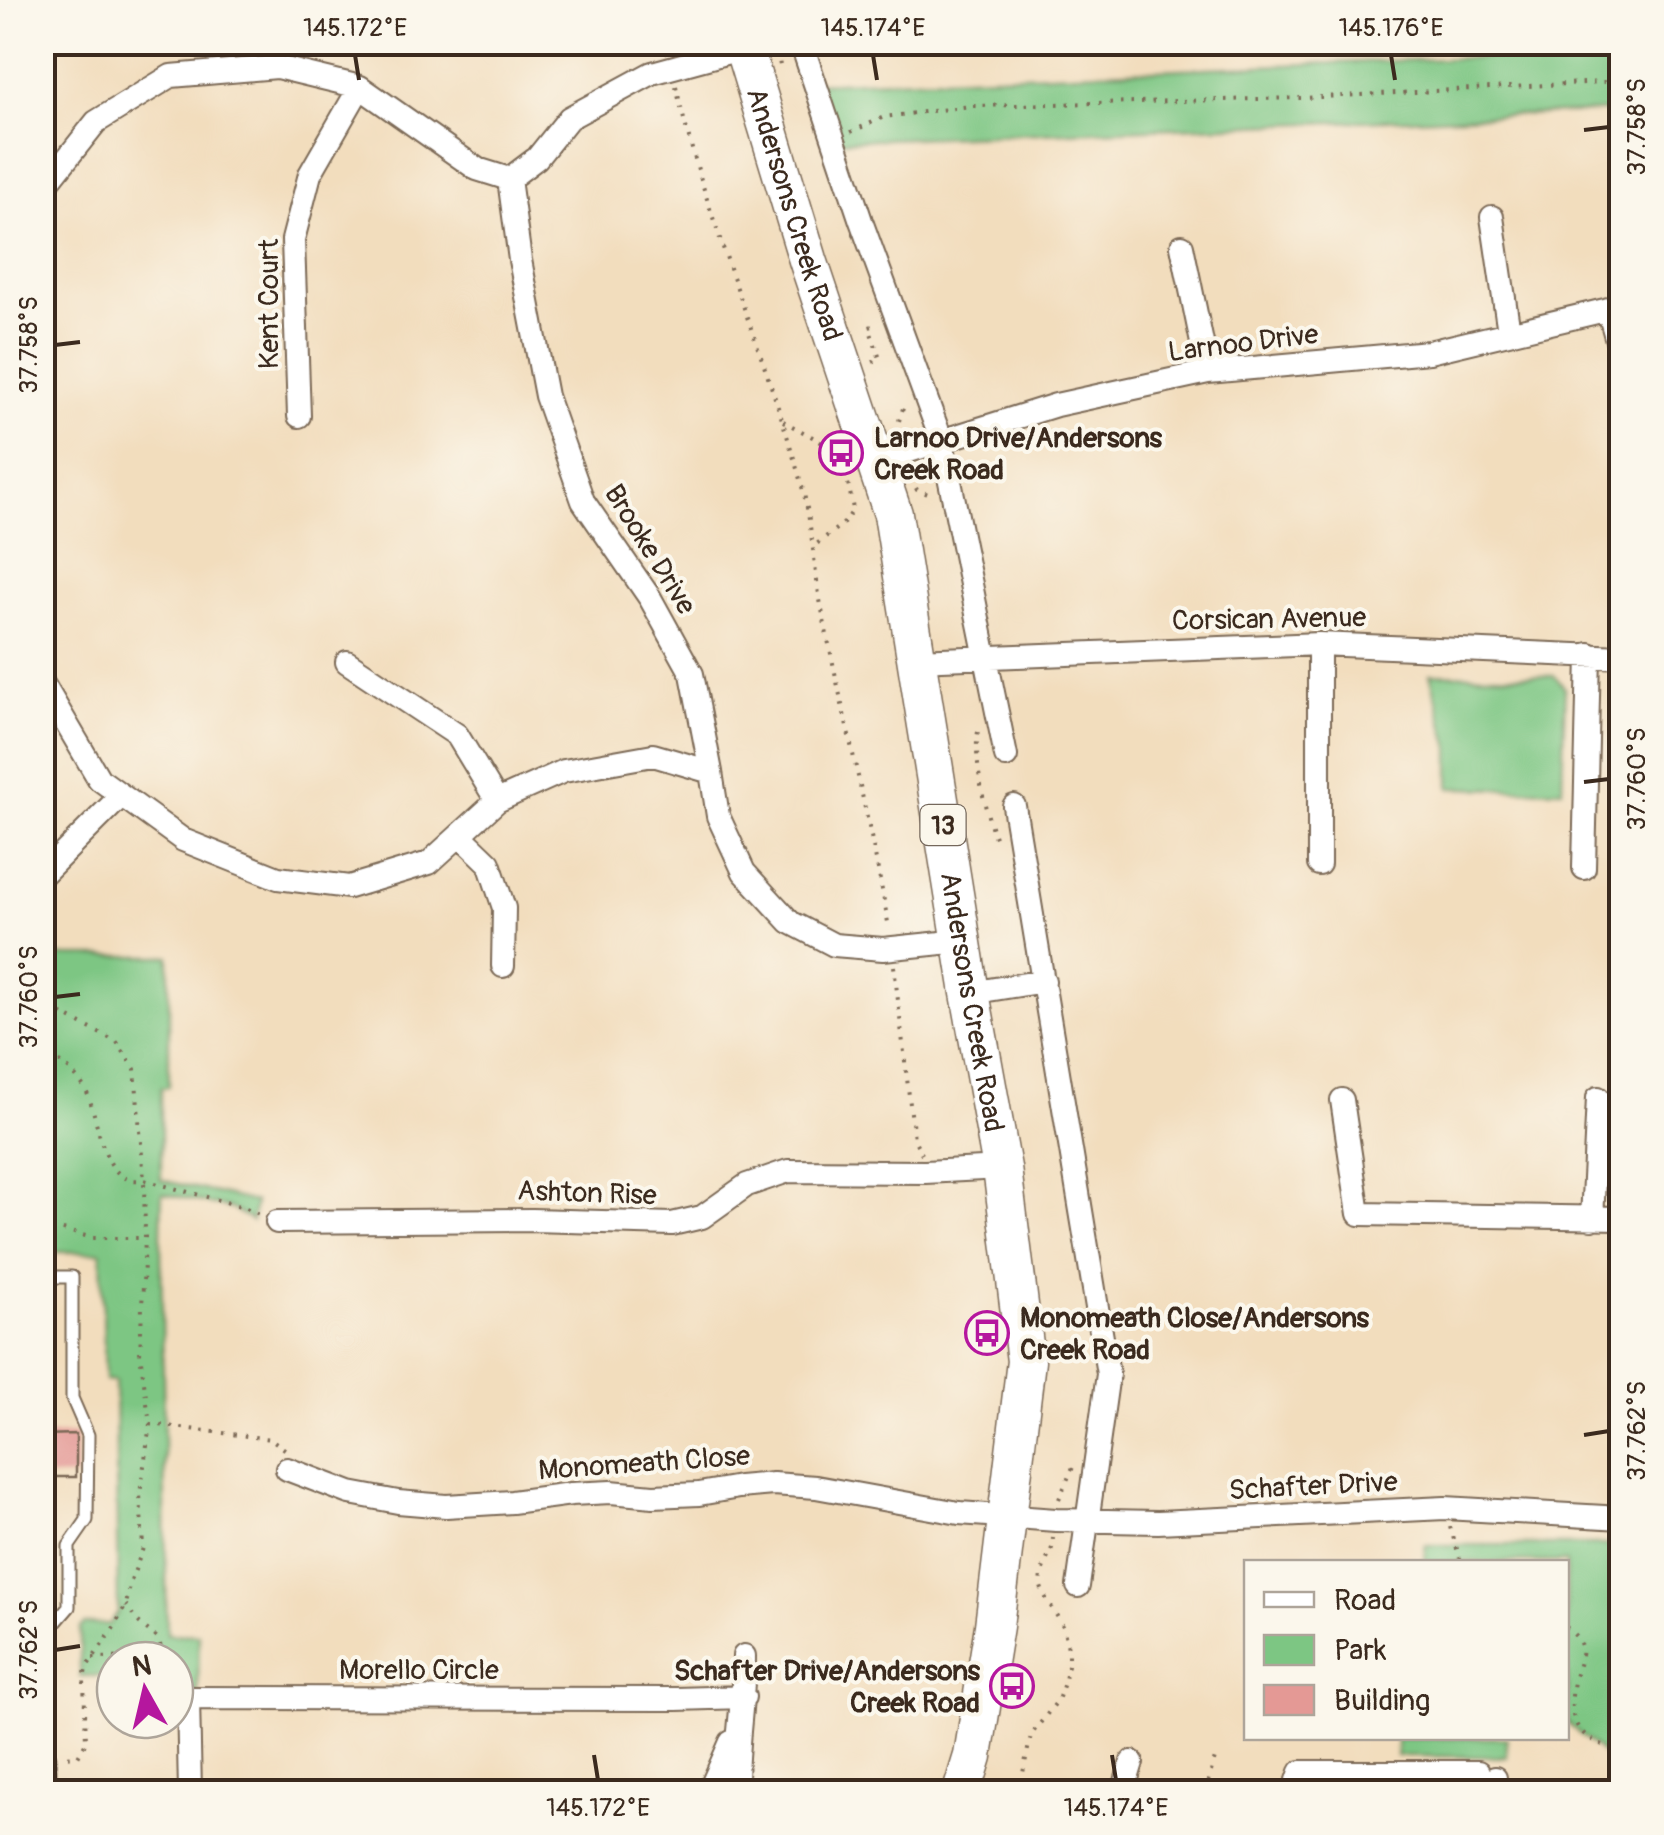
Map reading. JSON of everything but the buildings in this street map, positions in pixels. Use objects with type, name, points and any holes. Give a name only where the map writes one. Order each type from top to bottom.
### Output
[{"type":"main road","name":"Andersons Creek Road","points":[[743,45],[808,260],[893,514],[961,941],[1002,1168],[1026,1361],[994,1626],[972,1756],[962,1792]]},
{"type":"main road","name":"Andersons Creek Road","points":[[940,1792],[994,1626]]},
{"type":"street","points":[[801,42],[942,442],[1006,756]]},
{"type":"street","points":[[42,190],[96,122],[171,76],[276,67],[360,87],[477,169],[509,179],[537,158],[569,118],[652,73],[743,45]]},
{"type":"street","name":"Kent Court","points":[[299,416],[294,240],[310,174],[360,87]]},
{"type":"street","name":"Brooke Drive","points":[[509,179],[546,396],[583,502],[650,598],[692,674],[718,816],[744,872],[790,922],[834,944],[883,950],[961,941]]},
{"type":"street","points":[[1492,217],[1509,332]]},
{"type":"street","points":[[1182,246],[1208,372]]},
{"type":"street","points":[[1615,307],[1622,358]]},
{"type":"street","name":"Larnoo Drive","points":[[877,461],[1056,405],[1208,372],[1429,352],[1615,307]]},
{"type":"street","points":[[1319,644],[1319,864]]},
{"type":"street","name":"Corsican Avenue","points":[[918,660],[1319,644],[1622,657]]},
{"type":"street","points":[[1584,868],[1589,654]]},
{"type":"street","points":[[347,662],[457,735],[497,801]]},
{"type":"street","points":[[42,682],[99,779],[183,840],[278,878],[349,887],[429,863],[497,801],[564,771],[653,754],[711,772]]},
{"type":"street","points":[[42,875],[122,796]]},
{"type":"street","points":[[1014,806],[1108,1374],[1078,1586]]},
{"type":"street","points":[[460,836],[489,863],[504,908],[503,966]]},
{"type":"street","points":[[970,993],[1044,981]]},
{"type":"street","points":[[1592,1219],[1598,1098]]},
{"type":"street","points":[[1342,1100],[1359,1214],[1622,1218]]},
{"type":"street","name":"Ashton Rise","points":[[277,1222],[532,1220],[672,1224],[702,1217],[747,1185],[788,1171],[1002,1168]]},
{"type":"street","name":"Monomeath Close","points":[[289,1466],[350,1493],[446,1506],[571,1494],[699,1494],[774,1484],[816,1487],[1008,1518]]},
{"type":"street","name":"Schafter Drive","points":[[1008,1518],[1158,1522],[1445,1508],[1622,1518]]},
{"type":"street","points":[[709,1792],[723,1788],[736,1792],[744,1656]]},
{"type":"street","name":"Morello Circle","points":[[190,1792],[188,1698],[744,1697]]},
{"type":"street","points":[[709,1792],[739,1726]]},
{"type":"street","points":[[1123,1792],[1132,1762]]},
{"type":"street","points":[[1294,1792],[1301,1772],[1490,1781]]},
{"type":"lane","points":[[42,1277],[72,1277],[72,1398],[88,1435],[87,1520],[70,1546],[70,1607],[42,1638]]},
{"type":"lane","points":[[50,1757],[50,1792]]},
{"type":"path","points":[[672,68],[684,124],[803,488],[821,608],[890,933]]},
{"type":"path","points":[[833,141],[884,117],[971,106],[1304,98],[1622,81]]},
{"type":"path","points":[[873,374],[870,363],[880,358],[869,326],[879,324]]},
{"type":"path","points":[[886,417],[903,410]]},
{"type":"path","points":[[783,421],[833,451],[842,465],[853,510],[845,522],[812,548]]},
{"type":"path","points":[[893,963],[914,1138],[924,1158]]},
{"type":"path","points":[[42,1004],[118,1042],[134,1069],[144,1180],[140,1354],[150,1424],[140,1494],[143,1548],[126,1605],[86,1668],[86,1742],[78,1756],[50,1757]]},
{"type":"path","points":[[42,1050],[62,1062],[85,1089],[106,1156],[127,1179],[244,1206],[277,1222]]},
{"type":"path","points":[[42,1228],[93,1238],[145,1238]]},
{"type":"path","points":[[150,1424],[271,1439],[289,1466]]},
{"type":"path","points":[[1445,1508],[1460,1560]]},
{"type":"path","points":[[126,1605],[158,1640]]},
{"type":"path","points":[[1569,1630],[1581,1646],[1571,1706],[1574,1720],[1594,1743],[1622,1750]]},
{"type":"path","points":[[1204,1792],[1215,1758]]},
{"type":"green space","points":[[1622,52],[1621,111],[833,141],[813,83]]},
{"type":"green space","points":[[1430,674],[1554,676],[1565,688],[1562,790],[1450,788],[1450,748]]},
{"type":"green space","points":[[43,956],[169,956],[169,1087],[161,1088],[161,1180],[255,1202],[252,1221],[232,1209],[162,1193],[167,1634],[199,1635],[198,1693],[195,1640],[95,1640],[95,1676],[80,1676],[80,1628],[84,1624],[110,1624],[118,1612],[115,1381],[105,1380],[101,1252],[43,1252]]},
{"type":"green space","points":[[1425,1545],[1621,1545],[1621,1769],[1569,1725],[1569,1560],[1425,1560]]},
{"type":"green space","points":[[1397,1740],[1507,1740],[1507,1757],[1397,1756]]},
{"type":"place","name":"Larnoo Drive/Andersons Creek Road","points":[[841,453]]},
{"type":"place","name":"Monomeath Close/Andersons Creek Road","points":[[987,1333]]},
{"type":"place","name":"Schafter Drive/Andersons Creek Road","points":[[1012,1686]]}]
